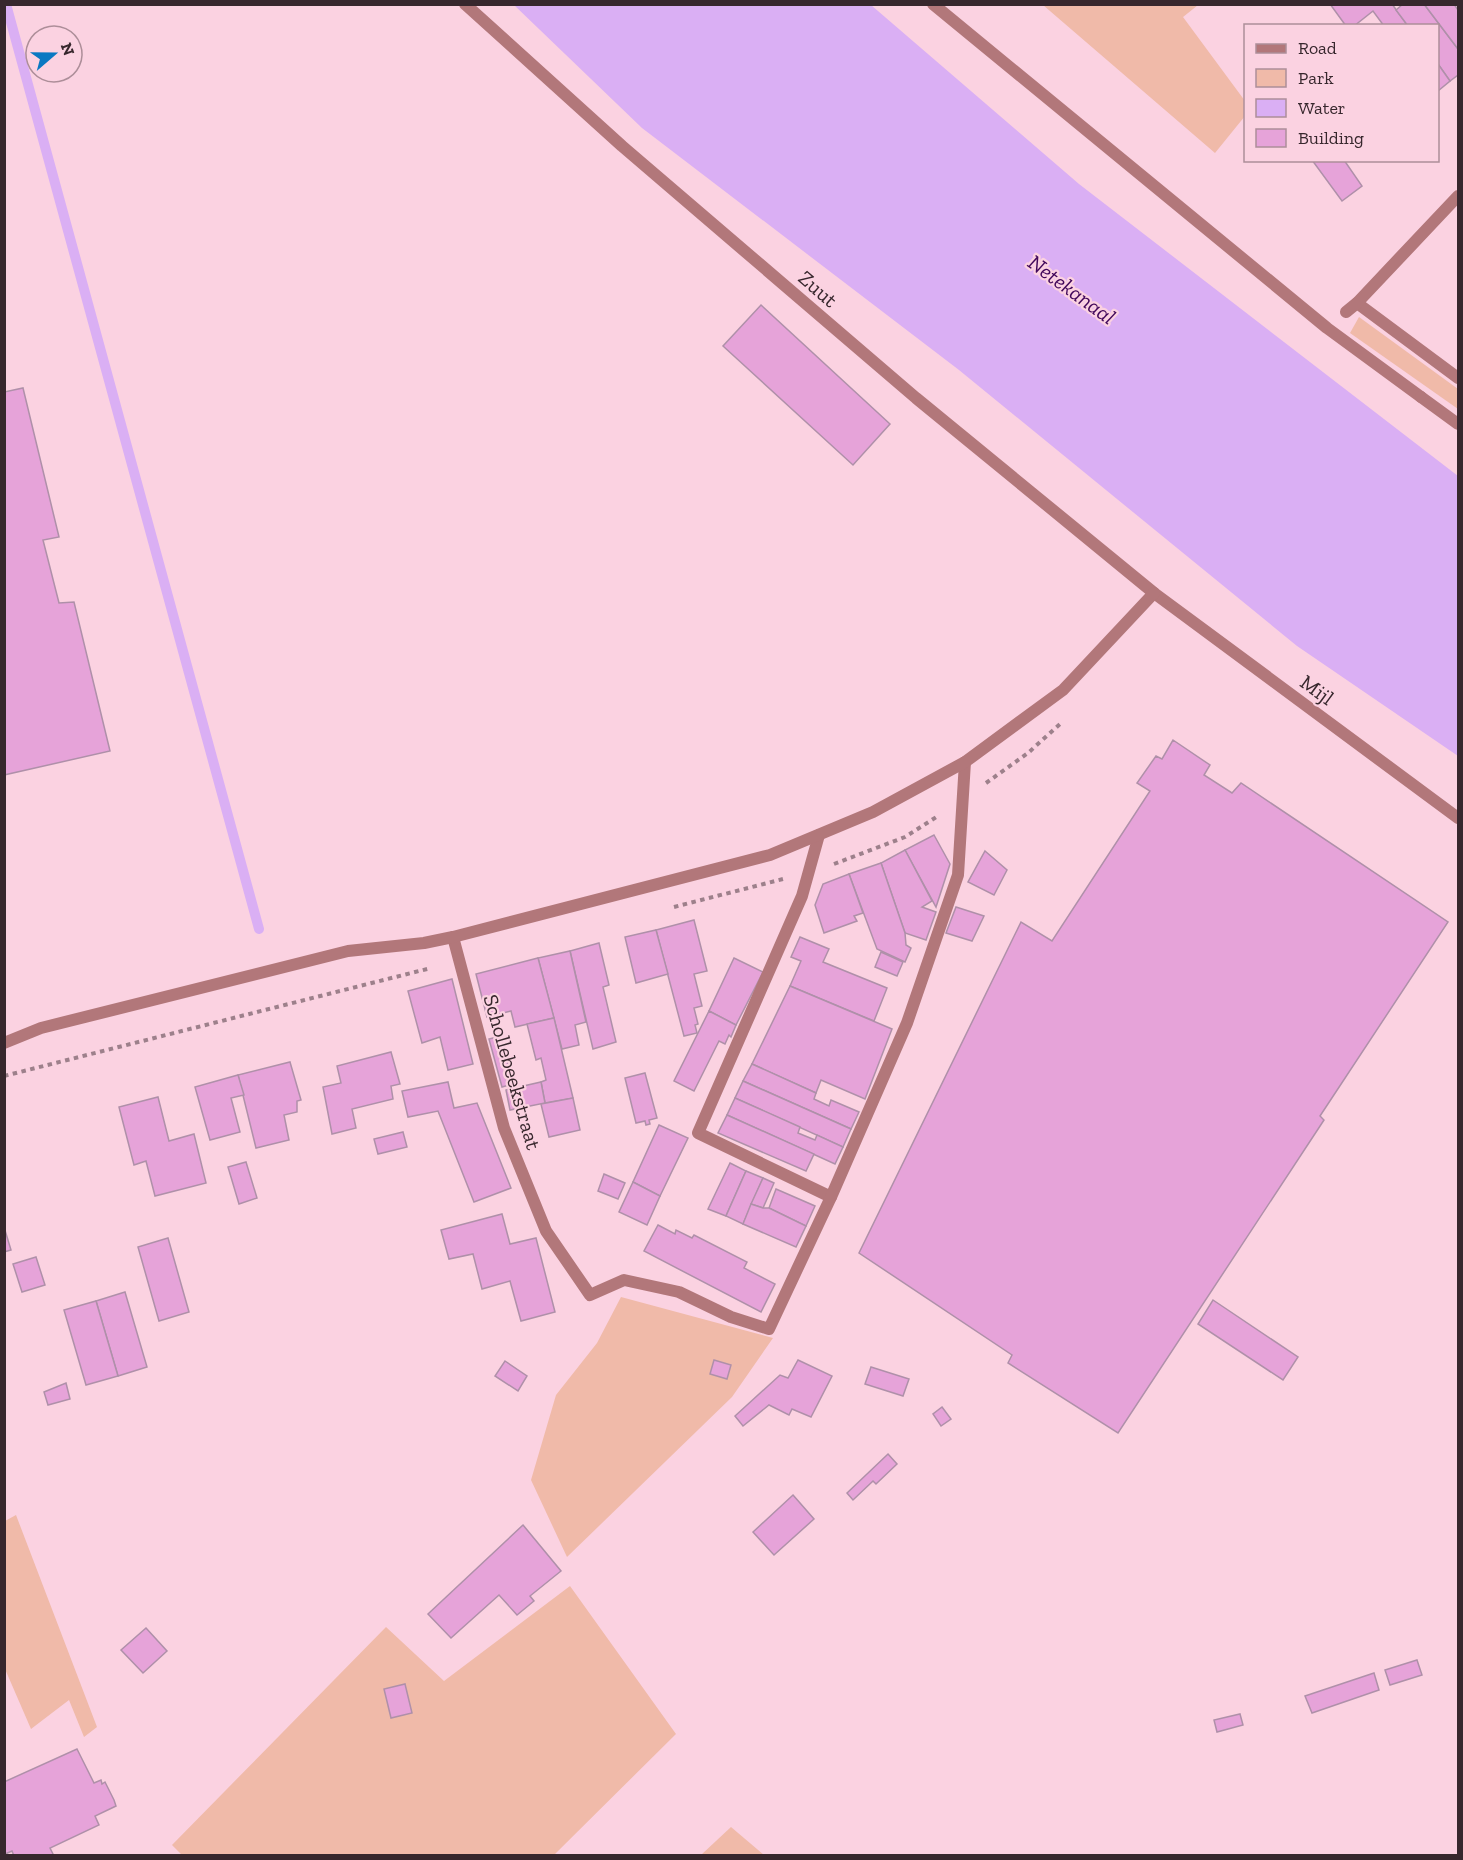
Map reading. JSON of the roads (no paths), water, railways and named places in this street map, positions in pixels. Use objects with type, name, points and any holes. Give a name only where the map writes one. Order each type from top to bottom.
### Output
[{"type":"street","name":"Zuut","points":[[465,4],[622,146],[916,398],[1154,593]]},
{"type":"street","points":[[933,4],[1327,328],[1458,424]]},
{"type":"street","points":[[1346,312],[1458,196]]},
{"type":"street","points":[[1357,303],[1458,378]]},
{"type":"street","points":[[4,1043],[41,1028],[348,951],[424,943],[453,937],[770,855],[873,812],[964,762],[1063,690],[1154,593]]},
{"type":"street","name":"Mijl","points":[[1154,593],[1458,818]]},
{"type":"street","name":"Schollebeekstraat","points":[[453,937],[504,1128],[546,1231],[590,1295],[624,1280],[679,1292],[731,1317],[769,1329],[831,1197],[907,1023],[958,875],[964,762]]},
{"type":"street","points":[[819,835],[802,896],[699,1133],[831,1197]]},
{"type":"water","name":"Netekanaal","points":[[514,5],[871,5],[1079,184],[1458,476],[1458,756],[1297,646],[959,370],[642,128]]},
{"type":"waterway","points":[[6,4],[259,929]]}]
